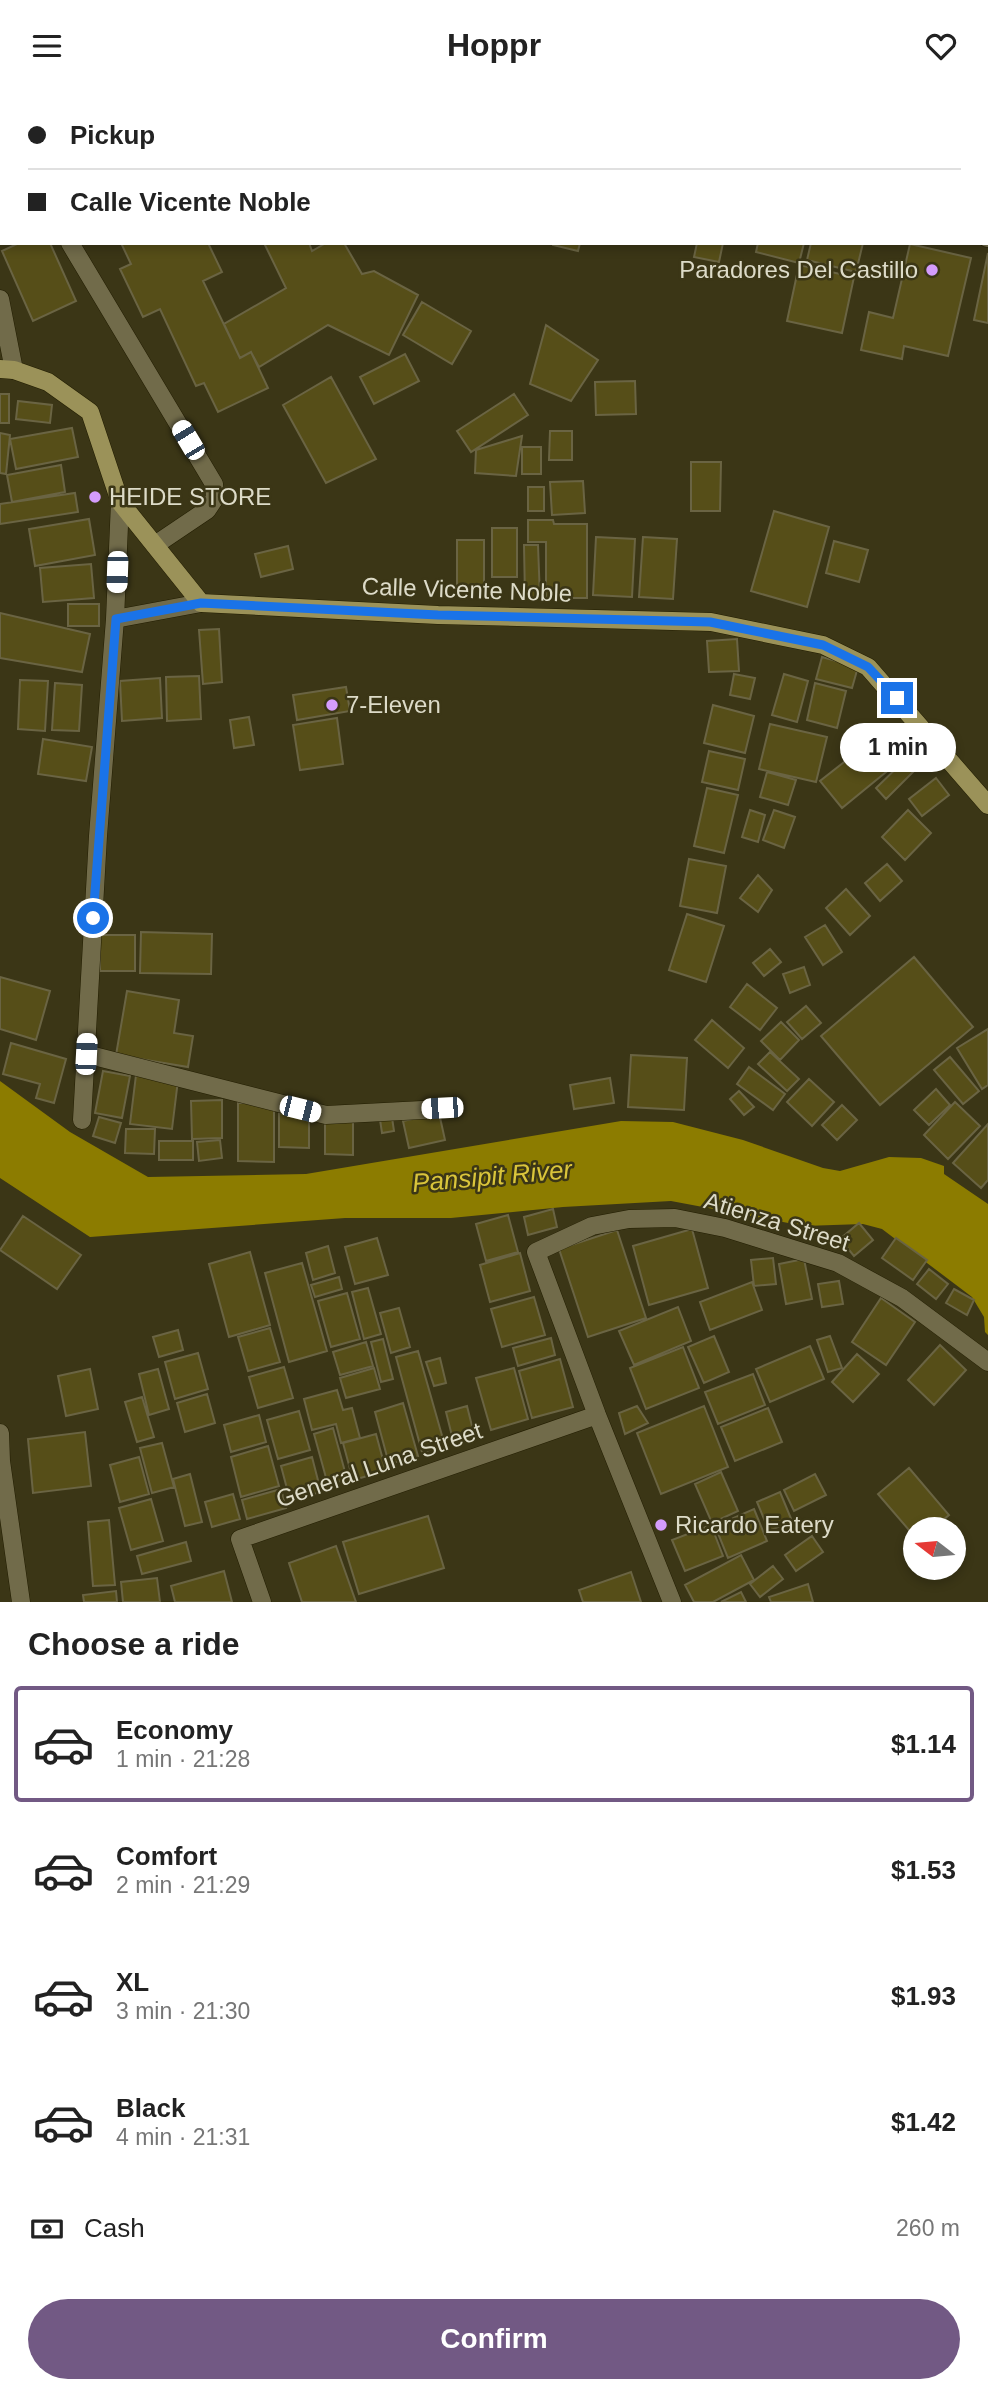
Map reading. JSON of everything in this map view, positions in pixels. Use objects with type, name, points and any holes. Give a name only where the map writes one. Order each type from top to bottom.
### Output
[{"type":"main road","points":[[7,370],[48,382],[90,412],[120,502],[201,603]]},
{"type":"main road","name":"Calle Vicente Noble","points":[[201,603],[438,615],[710,622],[823,645],[868,667],[988,805]]},
{"type":"street","points":[[71,245],[214,484],[215,498],[207,510],[155,545]]},
{"type":"street","points":[[0,299],[7,370]]},
{"type":"street","points":[[82,1120],[98,836],[116,619],[120,502]]},
{"type":"street","points":[[116,619],[201,603]]},
{"type":"street","points":[[86,1054],[326,1115],[442,1108]]},
{"type":"street","name":"Atienza Street","points":[[597,1415],[536,1252],[592,1226],[629,1219],[674,1218],[725,1228],[838,1263],[902,1298],[988,1361]]},
{"type":"street","points":[[597,1415],[672,1602]]},
{"type":"street","name":"General Luna Street","points":[[262,1602],[240,1539],[597,1415]]},
{"type":"street","points":[[0,1433],[0,1461],[21,1602]]},
{"type":"water","name":"Pansipit River","points":[[0,1081],[70,1132],[148,1177],[306,1174],[621,1121],[673,1122],[743,1140],[823,1168],[840,1171],[889,1157],[921,1158],[944,1166],[944,1174],[988,1204],[988,1335],[985,1332],[984,1317],[972,1297],[882,1229],[863,1224],[804,1226],[671,1201],[563,1207],[451,1218],[345,1218],[90,1237],[0,1178]]},
{"type":"building","points":[[15,245],[51,245],[76,301],[33,321],[2,251]]},
{"type":"building","points":[[122,245],[209,245],[222,272],[203,281],[240,358],[251,352],[268,388],[218,412],[204,383],[196,386],[160,309],[143,317],[120,269],[131,264]]},
{"type":"building","points":[[265,245],[310,245],[312,251],[322,245],[345,245],[362,274],[374,271],[418,295],[389,355],[328,325],[259,367],[251,352],[240,358],[224,324],[286,288]]},
{"type":"building","points":[[553,245],[580,245],[578,251]]},
{"type":"building","points":[[697,245],[723,245],[719,262],[694,257]]},
{"type":"building","points":[[758,245],[804,245],[799,263],[756,252]]},
{"type":"building","points":[[811,245],[863,245],[856,272],[807,260]]},
{"type":"building","points":[[910,245],[971,258],[948,356],[904,346],[902,359],[861,350],[869,312],[893,318]]},
{"type":"building","points":[[988,253],[988,323],[974,320]]},
{"type":"building","points":[[799,265],[854,277],[842,333],[787,321]]},
{"type":"building","points":[[422,302],[471,331],[452,364],[403,335]]},
{"type":"building","points":[[546,325],[598,360],[571,401],[530,384]]},
{"type":"building","points":[[405,354],[419,381],[374,404],[360,377]]},
{"type":"building","points":[[331,377],[376,459],[326,483],[283,405]]},
{"type":"building","points":[[635,381],[636,414],[596,415],[595,382]]},
{"type":"building","points":[[0,394],[9,394],[9,423],[0,423]]},
{"type":"building","points":[[514,394],[528,415],[471,452],[457,431]]},
{"type":"building","points":[[18,401],[52,405],[50,423],[16,419]]},
{"type":"building","points":[[72,428],[78,457],[16,469],[10,439]]},
{"type":"building","points":[[550,431],[572,431],[572,460],[549,460]]},
{"type":"building","points":[[0,433],[10,435],[6,474],[0,473]]},
{"type":"building","points":[[522,436],[516,476],[475,473],[476,450]]},
{"type":"building","points":[[522,447],[541,447],[541,474],[522,474]]},
{"type":"building","points":[[691,462],[721,462],[720,511],[691,511]]},
{"type":"building","points":[[61,465],[65,492],[12,502],[7,475]]},
{"type":"building","points":[[583,481],[585,513],[552,515],[550,482]]},
{"type":"building","points":[[528,487],[544,487],[544,511],[528,511]]},
{"type":"building","points":[[75,493],[78,512],[0,524],[0,504]]},
{"type":"building","points":[[774,511],[829,527],[807,607],[751,591]]},
{"type":"building","points":[[89,519],[95,555],[35,566],[29,529]]},
{"type":"building","points":[[528,520],[553,520],[554,524],[587,524],[587,598],[546,598],[546,542],[528,542]]},
{"type":"building","points":[[492,528],[517,528],[517,577],[492,577]]},
{"type":"building","points":[[596,537],[635,539],[632,597],[593,595]]},
{"type":"building","points":[[643,537],[677,539],[673,599],[639,597]]},
{"type":"building","points":[[457,540],[484,540],[484,586],[457,586]]},
{"type":"building","points":[[834,541],[868,550],[859,582],[826,573]]},
{"type":"building","points":[[524,545],[538,545],[540,598],[525,598]]},
{"type":"building","points":[[288,546],[293,569],[261,577],[255,554]]},
{"type":"building","points":[[91,564],[94,598],[43,602],[40,568]]},
{"type":"building","points":[[68,604],[99,604],[99,626],[68,626]]},
{"type":"building","points":[[0,613],[90,634],[82,672],[0,658]]},
{"type":"building","points":[[219,629],[222,682],[203,684],[199,630]]},
{"type":"building","points":[[737,639],[739,671],[709,672],[707,641]]},
{"type":"building","points":[[822,657],[858,667],[852,688],[816,679]]},
{"type":"building","points":[[734,674],[755,678],[750,699],[730,695]]},
{"type":"building","points":[[784,674],[808,681],[797,722],[772,715]]},
{"type":"building","points":[[199,676],[201,719],[167,721],[166,677]]},
{"type":"building","points":[[160,678],[162,718],[122,721],[120,681]]},
{"type":"building","points":[[20,680],[48,681],[45,731],[18,729]]},
{"type":"building","points":[[55,683],[82,685],[79,731],[52,730]]},
{"type":"building","points":[[815,683],[846,691],[837,728],[807,720]]},
{"type":"building","points":[[346,687],[350,711],[297,720],[293,695]]},
{"type":"building","points":[[713,705],[754,716],[745,753],[704,743]]},
{"type":"building","points":[[249,717],[254,745],[234,748],[230,720]]},
{"type":"building","points":[[337,718],[343,764],[300,770],[293,725]]},
{"type":"building","points":[[770,724],[827,737],[816,782],[759,769]]},
{"type":"building","points":[[881,733],[902,759],[842,808],[820,781]]},
{"type":"building","points":[[43,739],[92,747],[86,781],[38,774]]},
{"type":"building","points":[[709,751],[745,759],[738,790],[702,782]]},
{"type":"building","points":[[907,758],[917,768],[886,799],[876,788]]},
{"type":"building","points":[[767,772],[796,780],[788,805],[760,797]]},
{"type":"building","points":[[936,778],[949,795],[922,816],[909,799]]},
{"type":"building","points":[[707,788],[738,795],[724,853],[694,846]]},
{"type":"building","points":[[750,810],[765,815],[758,842],[742,837]]},
{"type":"building","points":[[774,810],[795,817],[784,848],[763,840]]},
{"type":"building","points":[[908,810],[931,833],[905,860],[882,837]]},
{"type":"building","points":[[689,859],[726,866],[717,913],[680,906]]},
{"type":"building","points":[[887,864],[902,881],[880,901],[865,883]]},
{"type":"building","points":[[758,875],[772,890],[758,912],[740,898]]},
{"type":"building","points":[[846,889],[870,916],[850,935],[826,908]]},
{"type":"building","points":[[687,914],[724,926],[706,982],[669,970]]},
{"type":"building","points":[[825,925],[842,952],[823,965],[805,937]]},
{"type":"building","points":[[141,932],[212,934],[211,974],[140,973]]},
{"type":"building","points":[[100,935],[135,935],[135,971],[100,971]]},
{"type":"building","points":[[770,949],[781,962],[764,976],[753,963]]},
{"type":"building","points":[[914,957],[973,1027],[880,1105],[821,1036]]},
{"type":"building","points":[[804,967],[810,985],[790,993],[783,974]]},
{"type":"building","points":[[0,977],[50,991],[36,1040],[0,1029]]},
{"type":"building","points":[[747,984],[777,1008],[760,1030],[730,1007]]},
{"type":"building","points":[[127,991],[179,1000],[174,1033],[193,1036],[188,1067],[116,1055]]},
{"type":"building","points":[[806,1006],[821,1023],[802,1039],[787,1022]]},
{"type":"building","points":[[712,1020],[744,1048],[728,1068],[695,1040]]},
{"type":"building","points":[[781,1022],[799,1040],[780,1060],[761,1041]]},
{"type":"building","points":[[988,1029],[988,1085],[982,1089],[957,1048]]},
{"type":"building","points":[[11,1043],[66,1059],[54,1103],[36,1098],[40,1084],[3,1074]]},
{"type":"building","points":[[770,1052],[799,1079],[787,1091],[758,1064]]},
{"type":"building","points":[[631,1055],[687,1058],[684,1110],[628,1107]]},
{"type":"building","points":[[950,1057],[979,1091],[963,1104],[934,1070]]},
{"type":"building","points":[[749,1067],[785,1094],[773,1110],[737,1084]]},
{"type":"building","points":[[103,1071],[130,1076],[122,1118],[95,1113]]},
{"type":"building","points":[[136,1075],[178,1080],[172,1129],[130,1124]]},
{"type":"building","points":[[610,1078],[614,1103],[574,1109],[570,1085]]},
{"type":"building","points":[[809,1079],[834,1102],[812,1126],[787,1102]]},
{"type":"building","points":[[936,1089],[950,1105],[929,1125],[914,1110]]},
{"type":"building","points":[[739,1091],[754,1107],[744,1115],[730,1099]]},
{"type":"building","points":[[222,1100],[222,1138],[192,1139],[191,1101]]},
{"type":"building","points":[[955,1102],[980,1126],[948,1159],[924,1135]]},
{"type":"building","points":[[238,1103],[274,1103],[274,1162],[238,1161]]},
{"type":"building","points":[[842,1105],[857,1120],[837,1140],[822,1125]]},
{"type":"building","points":[[391,1111],[394,1131],[382,1133],[379,1113]]},
{"type":"building","points":[[279,1113],[309,1114],[309,1148],[279,1147]]},
{"type":"building","points":[[439,1113],[445,1140],[409,1148],[403,1121]]},
{"type":"building","points":[[99,1117],[121,1123],[115,1143],[93,1136]]},
{"type":"building","points":[[325,1117],[353,1117],[353,1155],[325,1154]]},
{"type":"building","points":[[988,1124],[988,1180],[981,1188],[953,1163]]},
{"type":"building","points":[[126,1129],[155,1129],[154,1154],[125,1153]]},
{"type":"building","points":[[220,1140],[222,1158],[199,1161],[197,1142]]},
{"type":"building","points":[[159,1141],[193,1141],[193,1160],[159,1160]]},
{"type":"building","points":[[553,1209],[557,1227],[528,1235],[524,1217]]},
{"type":"building","points":[[508,1215],[518,1252],[486,1261],[476,1224]]},
{"type":"building","points":[[23,1216],[81,1255],[57,1289],[0,1250]]},
{"type":"building","points":[[859,1223],[873,1240],[854,1256],[840,1239]]},
{"type":"building","points":[[692,1229],[708,1288],[649,1305],[633,1246]]},
{"type":"building","points":[[617,1230],[646,1318],[588,1337],[559,1249]]},
{"type":"building","points":[[377,1238],[388,1275],[355,1284],[345,1247]]},
{"type":"building","points":[[896,1238],[927,1260],[913,1280],[882,1258]]},
{"type":"building","points":[[328,1246],[335,1273],[313,1280],[306,1253]]},
{"type":"building","points":[[250,1252],[270,1325],[229,1337],[209,1264]]},
{"type":"building","points":[[520,1253],[530,1291],[490,1302],[480,1265]]},
{"type":"building","points":[[773,1258],[776,1284],[754,1286],[751,1260]]},
{"type":"building","points":[[804,1259],[812,1299],[786,1304],[779,1264]]},
{"type":"building","points":[[302,1263],[327,1351],[289,1362],[265,1273]]},
{"type":"building","points":[[929,1269],[948,1284],[936,1299],[917,1284]]},
{"type":"building","points":[[339,1277],[342,1289],[315,1297],[311,1285]]},
{"type":"building","points":[[839,1281],[843,1304],[822,1307],[818,1284]]},
{"type":"building","points":[[752,1282],[762,1310],[710,1330],[700,1302]]},
{"type":"building","points":[[368,1288],[381,1334],[364,1339],[352,1292]]},
{"type":"building","points":[[954,1289],[974,1300],[967,1315],[946,1303]]},
{"type":"building","points":[[347,1293],[360,1339],[331,1347],[318,1301]]},
{"type":"building","points":[[534,1297],[545,1335],[502,1347],[491,1309]]},
{"type":"building","points":[[881,1298],[915,1322],[886,1365],[852,1342]]},
{"type":"building","points":[[678,1307],[691,1341],[634,1365],[619,1331]]},
{"type":"building","points":[[399,1308],[410,1347],[391,1353],[380,1313]]},
{"type":"building","points":[[270,1328],[280,1362],[248,1371],[238,1337]]},
{"type":"building","points":[[178,1330],[183,1350],[159,1357],[153,1337]]},
{"type":"building","points":[[714,1336],[729,1372],[704,1383],[688,1347]]},
{"type":"building","points":[[830,1336],[842,1368],[828,1372],[817,1340]]},
{"type":"building","points":[[551,1338],[555,1355],[518,1366],[513,1348]]},
{"type":"building","points":[[383,1339],[393,1379],[381,1382],[371,1342]]},
{"type":"building","points":[[366,1342],[373,1366],[340,1375],[333,1352]]},
{"type":"building","points":[[940,1345],[966,1370],[934,1405],[908,1380]]},
{"type":"building","points":[[810,1346],[824,1379],[770,1402],[756,1369]]},
{"type":"building","points":[[683,1347],[699,1388],[646,1409],[630,1368]]},
{"type":"building","points":[[418,1351],[445,1446],[422,1452],[396,1357]]},
{"type":"building","points":[[198,1353],[208,1389],[175,1399],[165,1362]]},
{"type":"building","points":[[857,1354],[879,1374],[853,1402],[832,1382]]},
{"type":"building","points":[[440,1358],[446,1383],[434,1386],[426,1362]]},
{"type":"building","points":[[560,1359],[573,1407],[532,1418],[519,1371]]},
{"type":"building","points":[[284,1367],[293,1398],[258,1408],[249,1377]]},
{"type":"building","points":[[374,1368],[380,1389],[346,1398],[340,1378]]},
{"type":"building","points":[[514,1368],[528,1419],[491,1430],[476,1378]]},
{"type":"building","points":[[90,1369],[98,1409],[66,1416],[58,1376]]},
{"type":"building","points":[[158,1369],[169,1409],[149,1415],[139,1374]]},
{"type":"building","points":[[753,1374],[765,1405],[718,1424],[705,1392]]},
{"type":"building","points":[[337,1390],[343,1410],[352,1408],[360,1438],[341,1443],[336,1424],[312,1430],[304,1399]]},
{"type":"building","points":[[207,1394],[215,1423],[185,1432],[177,1403]]},
{"type":"building","points":[[142,1397],[154,1437],[137,1442],[125,1402]]},
{"type":"building","points":[[403,1403],[418,1456],[389,1464],[375,1412]]},
{"type":"building","points":[[467,1406],[475,1438],[454,1444],[446,1412]]},
{"type":"building","points":[[637,1406],[648,1423],[625,1434],[619,1413]]},
{"type":"building","points":[[704,1406],[728,1467],[661,1494],[637,1433]]},
{"type":"building","points":[[768,1408],[782,1442],[735,1461],[721,1427]]},
{"type":"building","points":[[299,1411],[310,1450],[278,1459],[267,1420]]},
{"type":"building","points":[[259,1415],[266,1442],[231,1452],[224,1425]]},
{"type":"building","points":[[333,1428],[347,1479],[328,1485],[314,1434]]},
{"type":"building","points":[[85,1432],[91,1486],[33,1493],[28,1439]]},
{"type":"building","points":[[376,1434],[386,1471],[353,1480],[343,1443]]},
{"type":"building","points":[[162,1443],[174,1487],[152,1493],[140,1448]]},
{"type":"building","points":[[268,1446],[279,1486],[241,1497],[231,1457]]},
{"type":"building","points":[[139,1457],[149,1494],[120,1502],[110,1465]]},
{"type":"building","points":[[312,1457],[321,1492],[290,1500],[281,1466]]},
{"type":"building","points":[[909,1468],[949,1515],[903,1517],[903,1523],[878,1494]]},
{"type":"building","points":[[721,1472],[738,1511],[712,1523],[695,1484]]},
{"type":"building","points":[[190,1474],[202,1522],[185,1526],[173,1479]]},
{"type":"building","points":[[815,1474],[826,1495],[794,1511],[784,1490]]},
{"type":"building","points":[[281,1489],[286,1508],[247,1519],[242,1500]]},
{"type":"building","points":[[780,1492],[792,1521],[769,1531],[757,1502]]},
{"type":"building","points":[[233,1494],[240,1519],[212,1527],[205,1502]]},
{"type":"building","points":[[151,1499],[163,1541],[131,1550],[119,1508]]},
{"type":"building","points":[[754,1509],[767,1541],[728,1558],[715,1526]]},
{"type":"building","points":[[428,1516],[444,1568],[359,1594],[343,1542]]},
{"type":"building","points":[[109,1520],[115,1585],[93,1586],[88,1522]]},
{"type":"building","points":[[711,1525],[723,1556],[685,1571],[672,1540]]},
{"type":"building","points":[[812,1536],[823,1552],[796,1571],[785,1555]]},
{"type":"building","points":[[186,1542],[191,1561],[142,1574],[137,1556]]},
{"type":"building","points":[[336,1546],[356,1602],[302,1602],[289,1563]]},
{"type":"building","points":[[741,1555],[754,1580],[713,1602],[694,1602],[685,1585]]},
{"type":"building","points":[[773,1566],[783,1579],[760,1597],[750,1584]]},
{"type":"building","points":[[224,1571],[232,1602],[175,1602],[171,1586]]},
{"type":"building","points":[[631,1572],[641,1602],[583,1602],[579,1590]]},
{"type":"building","points":[[157,1578],[160,1602],[123,1602],[121,1582]]},
{"type":"building","points":[[808,1584],[813,1602],[771,1602],[769,1597]]},
{"type":"building","points":[[116,1591],[117,1602],[84,1602],[83,1595]]},
{"type":"building","points":[[741,1592],[746,1602],[721,1602]]},
{"type":"place","name":"Paradores Del Castillo","points":[[932,270]]},
{"type":"place","name":"HEIDE STORE","points":[[95,497]]},
{"type":"place","name":"7-Eleven","points":[[332,705]]},
{"type":"place","name":"Ricardo Eatery","points":[[661,1525]]},
{"type":"route","points":[[93,918],[116,619],[201,603],[438,615],[710,622],[823,645],[868,667],[897,698]]}]
